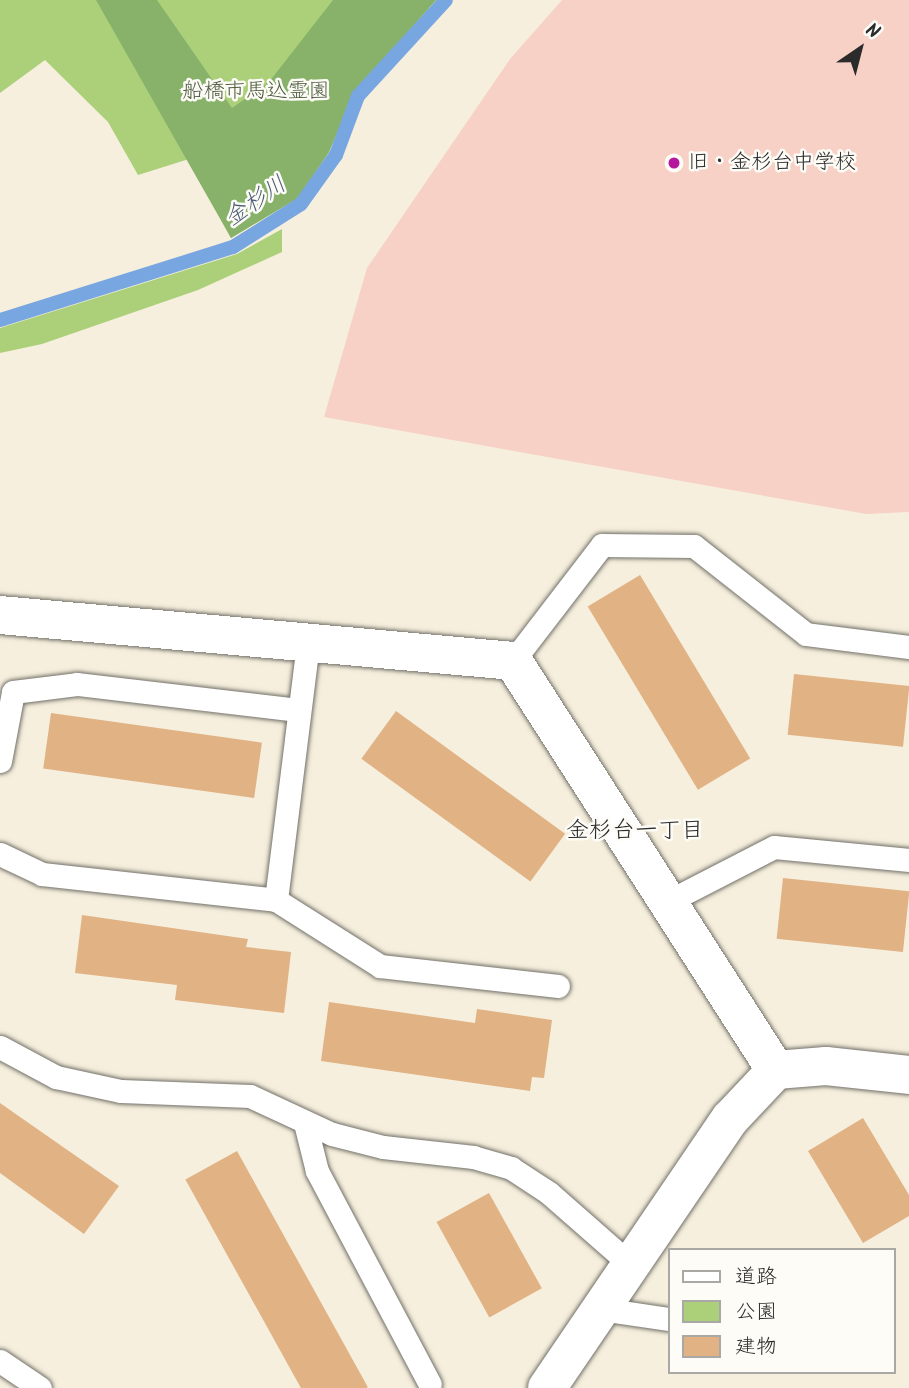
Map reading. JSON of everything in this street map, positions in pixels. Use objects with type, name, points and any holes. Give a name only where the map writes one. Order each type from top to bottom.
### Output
[{"type":"street","points":[[0,615],[513,661],[776,1070]]},
{"type":"street","points":[[547,1388],[730,1119],[776,1070],[825,1066],[909,1075]]},
{"type":"lane","points":[[513,661],[602,545],[694,546],[807,634],[909,647]]},
{"type":"lane","points":[[276,900],[296,710],[307,643]]},
{"type":"lane","points":[[0,761],[13,692],[77,684],[296,710]]},
{"type":"lane","points":[[669,901],[774,847],[909,860]]},
{"type":"lane","points":[[0,854],[42,874],[276,900],[380,966],[558,986]]},
{"type":"lane","points":[[0,1047],[56,1077],[121,1091],[250,1096],[305,1123],[383,1147],[473,1157],[511,1168],[549,1193],[631,1265]]},
{"type":"lane","points":[[305,1123],[317,1171],[430,1384]]},
{"type":"lane","points":[[601,1309],[668,1319]]},
{"type":"lane","points":[[0,1361],[40,1388]]},
{"type":"shaded area","name":"旧・金杉台中学校","points":[[562,0],[909,0],[909,512],[866,514],[324,417],[367,268],[510,59]]},
{"type":"green space","name":"船橋市馬込霊園","points":[[0,0],[436,0],[354,93],[329,152],[298,198],[231,238],[189,159],[138,175],[108,122],[45,60],[0,93]]},
{"type":"green space","name":"船橋市馬込霊園","points":[[96,0],[157,0],[232,108],[269,82],[333,0],[436,0],[354,93],[329,152],[298,198],[231,238]]},
{"type":"green space","points":[[282,229],[282,252],[198,290],[42,344],[0,353],[0,328],[237,254]]},
{"type":"building","points":[[640,575],[750,758],[698,790],[588,606]]},
{"type":"building","points":[[794,674],[909,686],[903,747],[788,735]]},
{"type":"building","points":[[396,711],[565,834],[530,882],[361,759]]},
{"type":"building","points":[[51,713],[262,743],[254,798],[43,768]]},
{"type":"building","points":[[783,878],[909,891],[903,952],[777,939]]},
{"type":"building","points":[[82,915],[248,939],[246,947],[291,952],[284,1013],[175,1000],[177,985],[75,973]]},
{"type":"building","points":[[329,1002],[475,1023],[477,1009],[552,1020],[544,1078],[532,1077],[530,1091],[321,1061]]},
{"type":"building","points":[[0,1103],[119,1186],[84,1234],[0,1173]]},
{"type":"building","points":[[863,1118],[909,1195],[909,1216],[863,1243],[808,1151]]},
{"type":"building","points":[[237,1151],[368,1387],[301,1388],[185,1180]]},
{"type":"building","points":[[489,1193],[542,1288],[489,1317],[437,1222]]},
{"type":"waterway","name":"金杉川","points":[[0,320],[233,247],[301,204],[336,155],[358,96],[446,0]]},
{"type":"place","name":"旧・金杉台中学校","points":[[674,163]]},
{"type":"district","name":"金杉台一丁目","points":[[635,831]]}]
